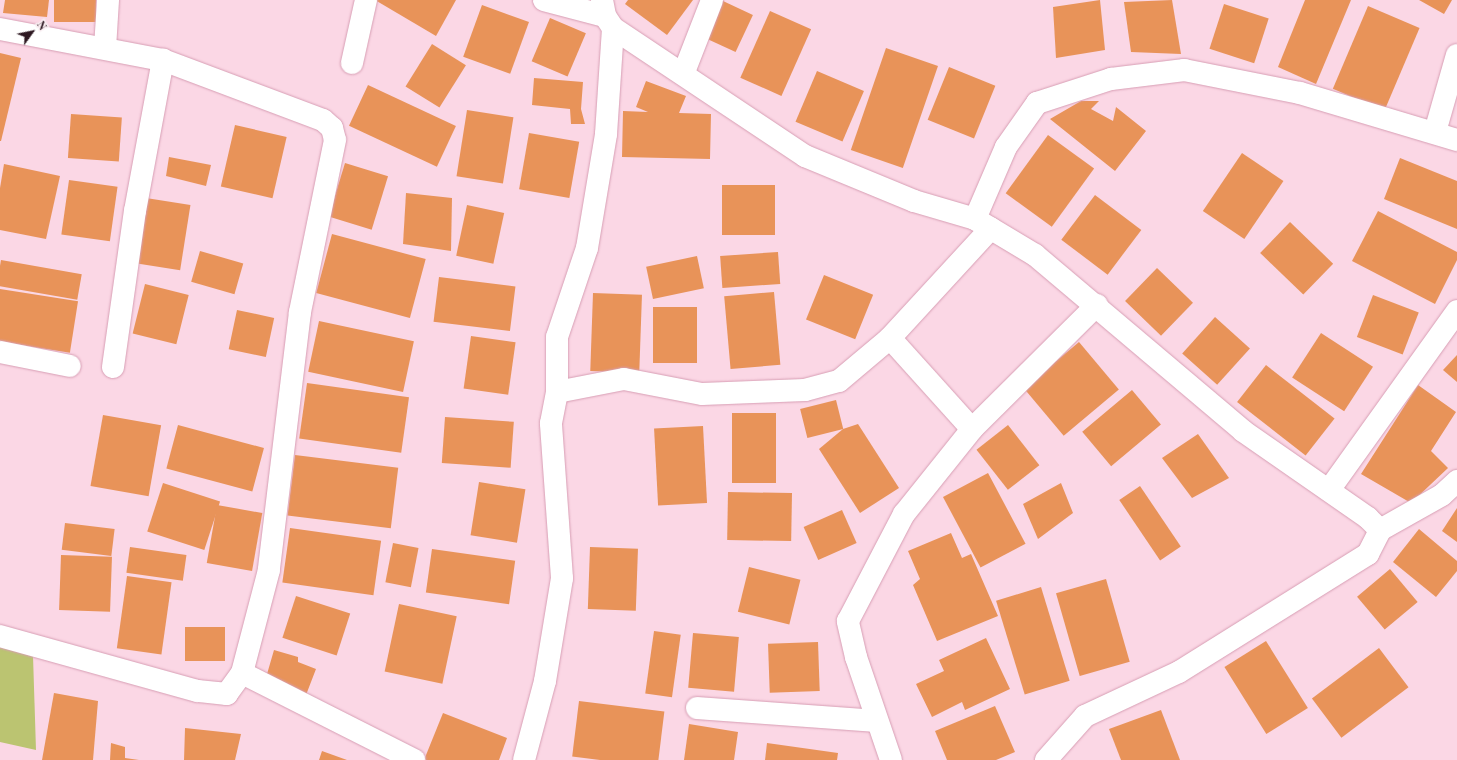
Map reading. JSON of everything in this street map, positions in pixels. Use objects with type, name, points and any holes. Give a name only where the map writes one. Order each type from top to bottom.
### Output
[{"type":"street","points":[[105,48],[108,0]]},
{"type":"street","points":[[352,63],[366,0]]},
{"type":"street","points":[[544,0],[607,14],[725,104],[805,156],[914,201],[983,224],[1035,255],[1096,305],[1243,431],[1329,490],[1380,530]]},
{"type":"street","points":[[684,72],[712,0]]},
{"type":"street","points":[[524,760],[544,681],[562,578],[551,423],[557,392],[557,337],[587,248],[606,134],[607,14]]},
{"type":"street","points":[[0,29],[163,60],[323,120],[332,128],[335,140],[300,312],[269,570],[242,673],[227,694],[197,691],[0,636]]},
{"type":"street","points":[[1435,132],[1457,55]]},
{"type":"street","points":[[113,367],[134,211],[163,60]]},
{"type":"street","points":[[557,392],[624,379],[702,394],[805,390],[839,382],[890,338],[983,224],[1006,147],[1037,103],[1111,79],[1184,70],[1300,93],[1435,132],[1457,140]]},
{"type":"street","points":[[891,760],[877,721],[848,621],[904,514],[972,429],[1096,305]]},
{"type":"street","points":[[1329,490],[1457,311]]},
{"type":"street","points":[[890,338],[972,429]]},
{"type":"street","points":[[0,352],[70,366]]},
{"type":"street","points":[[1046,760],[1085,716],[1179,672],[1368,554],[1380,530],[1442,495],[1457,481]]},
{"type":"street","points":[[242,673],[414,760]]},
{"type":"street","points":[[697,708],[877,721]]},
{"type":"green space","points":[[0,645],[33,656],[36,750],[0,742]]},
{"type":"building","points":[[5,0],[49,0],[47,17],[3,13]]},
{"type":"building","points":[[54,0],[96,0],[96,22],[54,22]]},
{"type":"building","points":[[375,0],[456,0],[436,36]]},
{"type":"building","points":[[628,0],[693,0],[667,35],[625,4]]},
{"type":"building","points":[[1100,0],[1105,50],[1056,58],[1053,7]]},
{"type":"building","points":[[1172,0],[1181,54],[1131,52],[1124,2]]},
{"type":"building","points":[[1305,0],[1351,0],[1316,84],[1278,67]]},
{"type":"building","points":[[1419,0],[1452,0],[1444,14]]},
{"type":"building","points":[[723,1],[753,15],[736,52],[706,38]]},
{"type":"building","points":[[1224,4],[1269,19],[1254,63],[1209,49]]},
{"type":"building","points":[[482,5],[529,22],[510,74],[463,57]]},
{"type":"building","points":[[1368,6],[1420,28],[1384,111],[1333,89]]},
{"type":"building","points":[[770,11],[811,29],[781,96],[740,78]]},
{"type":"building","points":[[550,18],[586,33],[568,77],[532,61]]},
{"type":"building","points":[[432,44],[466,65],[439,108],[406,86]]},
{"type":"building","points":[[886,48],[938,66],[903,168],[851,150]]},
{"type":"building","points":[[0,53],[21,58],[1,141],[0,141]]},
{"type":"building","points":[[949,67],[995,86],[974,139],[928,120]]},
{"type":"building","points":[[817,71],[864,91],[842,142],[796,122]]},
{"type":"building","points":[[534,78],[583,82],[581,109],[585,124],[571,124],[570,109],[532,105]]},
{"type":"building","points":[[646,81],[686,96],[679,113],[711,114],[710,159],[622,157],[623,111],[648,112],[636,107]]},
{"type":"building","points":[[368,85],[456,126],[437,167],[349,126]]},
{"type":"building","points":[[1081,101],[1099,101],[1091,109],[1113,121],[1116,107],[1146,131],[1115,171],[1050,119]]},
{"type":"building","points":[[467,110],[513,117],[503,184],[457,176]]},
{"type":"building","points":[[71,114],[122,118],[119,161],[68,158]]},
{"type":"building","points":[[235,125],[287,137],[272,198],[221,186]]},
{"type":"building","points":[[529,133],[579,142],[569,198],[519,189]]},
{"type":"building","points":[[1048,135],[1094,169],[1052,227],[1006,193]]},
{"type":"building","points":[[1242,153],[1283,181],[1244,239],[1203,211]]},
{"type":"building","points":[[169,157],[211,165],[206,186],[166,176]]},
{"type":"building","points":[[1400,158],[1457,181],[1457,229],[1384,199]]},
{"type":"building","points":[[345,163],[388,176],[372,230],[329,217]]},
{"type":"building","points":[[4,164],[60,176],[46,239],[0,230],[0,188]]},
{"type":"building","points":[[69,180],[118,187],[110,241],[61,234]]},
{"type":"building","points":[[722,185],[775,185],[775,235],[722,235]]},
{"type":"building","points":[[406,193],[452,198],[451,251],[403,244]]},
{"type":"building","points":[[1095,195],[1141,230],[1108,275],[1061,240]]},
{"type":"building","points":[[146,198],[190,205],[180,270],[136,263]]},
{"type":"building","points":[[467,205],[504,213],[493,264],[456,256]]},
{"type":"building","points":[[1378,211],[1457,252],[1457,260],[1435,304],[1352,261]]},
{"type":"building","points":[[1290,222],[1333,264],[1303,295],[1260,253]]},
{"type":"building","points":[[332,234],[426,259],[410,318],[316,293]]},
{"type":"building","points":[[200,251],[243,263],[234,294],[191,282]]},
{"type":"building","points":[[778,252],[780,284],[722,288],[720,256]]},
{"type":"building","points":[[697,256],[704,288],[653,299],[646,267]]},
{"type":"building","points":[[1,260],[82,274],[77,300],[0,286]]},
{"type":"building","points":[[1157,268],[1193,303],[1161,336],[1125,301]]},
{"type":"building","points":[[824,275],[873,295],[855,339],[806,320]]},
{"type":"building","points":[[439,277],[515,286],[510,331],[434,322]]},
{"type":"building","points":[[145,284],[189,295],[176,344],[133,333]]},
{"type":"building","points":[[0,289],[78,301],[70,353],[0,342]]},
{"type":"building","points":[[774,292],[780,365],[731,369],[724,296]]},
{"type":"building","points":[[593,293],[642,295],[639,373],[590,371]]},
{"type":"building","points":[[1373,295],[1419,313],[1403,355],[1357,337]]},
{"type":"building","points":[[653,307],[697,307],[697,363],[653,363]]},
{"type":"building","points":[[237,310],[274,318],[266,357],[229,349]]},
{"type":"building","points":[[1215,317],[1250,348],[1217,385],[1182,353]]},
{"type":"building","points":[[319,321],[414,341],[403,392],[308,372]]},
{"type":"building","points":[[1321,333],[1373,367],[1344,411],[1292,377]]},
{"type":"building","points":[[471,336],[516,342],[508,395],[464,388]]},
{"type":"building","points":[[1079,342],[1119,389],[1064,436],[1024,388]]},
{"type":"building","points":[[1457,355],[1457,382],[1443,370]]},
{"type":"building","points":[[1266,365],[1335,419],[1306,456],[1237,402]]},
{"type":"building","points":[[307,383],[409,397],[401,453],[299,438]]},
{"type":"building","points":[[1418,385],[1456,412],[1431,451],[1448,468],[1411,503],[1361,474]]},
{"type":"building","points":[[1132,390],[1161,424],[1111,466],[1082,432]]},
{"type":"building","points":[[836,400],[843,429],[807,438],[800,409]]},
{"type":"building","points":[[732,413],[776,413],[776,483],[732,483]]},
{"type":"building","points":[[103,415],[161,425],[149,496],[90,486]]},
{"type":"building","points":[[445,417],[514,422],[511,468],[442,463]]},
{"type":"building","points":[[858,424],[899,488],[860,513],[819,449],[843,429]]},
{"type":"building","points":[[178,425],[264,448],[252,492],[166,468]]},
{"type":"building","points":[[1008,425],[1039,465],[1008,490],[976,450]]},
{"type":"building","points":[[703,426],[707,503],[658,505],[654,429]]},
{"type":"building","points":[[1198,434],[1229,478],[1192,498],[1162,458]]},
{"type":"building","points":[[295,455],[398,468],[391,528],[288,516]]},
{"type":"building","points":[[988,473],[1026,544],[981,568],[943,497]]},
{"type":"building","points":[[479,482],[525,489],[517,543],[471,535]]},
{"type":"building","points":[[163,483],[220,502],[204,550],[147,532]]},
{"type":"building","points":[[1061,483],[1073,513],[1038,539],[1023,504]]},
{"type":"building","points":[[1140,486],[1181,547],[1160,560],[1119,500]]},
{"type":"building","points":[[728,492],[792,493],[791,541],[727,540]]},
{"type":"building","points":[[217,505],[262,513],[252,571],[207,563]]},
{"type":"building","points":[[1457,508],[1457,542],[1442,531]]},
{"type":"building","points":[[842,510],[857,543],[818,560],[804,527]]},
{"type":"building","points":[[65,523],[115,529],[111,556],[62,550]]},
{"type":"building","points":[[290,528],[381,541],[373,595],[282,582]]},
{"type":"building","points":[[1419,529],[1457,561],[1457,571],[1436,597],[1393,562]]},
{"type":"building","points":[[951,533],[962,558],[971,554],[998,616],[937,641],[913,585],[920,579],[908,551]]},
{"type":"building","points":[[393,543],[419,548],[411,587],[385,582]]},
{"type":"building","points":[[130,547],[186,555],[183,581],[126,573]]},
{"type":"building","points":[[590,547],[638,549],[636,611],[588,609]]},
{"type":"building","points":[[432,549],[515,561],[509,604],[426,593]]},
{"type":"building","points":[[61,555],[112,557],[110,612],[59,610]]},
{"type":"building","points":[[749,567],[800,580],[789,624],[738,612]]},
{"type":"building","points":[[1390,569],[1418,602],[1385,630],[1357,597]]},
{"type":"building","points":[[127,576],[172,582],[161,655],[117,648]]},
{"type":"building","points":[[1106,579],[1130,662],[1080,676],[1056,593]]},
{"type":"building","points":[[1041,587],[1070,681],[1025,694],[996,601]]},
{"type":"building","points":[[296,596],[350,614],[337,655],[282,638]]},
{"type":"building","points":[[399,604],[457,616],[442,684],[385,671]]},
{"type":"building","points":[[185,627],[225,627],[225,661],[185,661]]},
{"type":"building","points":[[654,631],[681,635],[672,697],[645,693]]},
{"type":"building","points":[[693,633],[739,637],[734,692],[688,688]]},
{"type":"building","points":[[986,638],[1010,689],[965,710],[962,702],[932,717],[916,684],[944,671],[939,660]]},
{"type":"building","points":[[1266,641],[1308,708],[1266,734],[1224,667]]},
{"type":"building","points":[[818,642],[820,691],[770,693],[768,644]]},
{"type":"building","points":[[1379,648],[1408,687],[1341,738],[1312,699]]},
{"type":"building","points":[[274,650],[298,657],[298,662],[316,669],[306,695],[265,681]]},
{"type":"building","points":[[54,693],[98,701],[93,760],[42,760]]},
{"type":"building","points":[[579,701],[664,711],[658,760],[600,760],[572,757]]},
{"type":"building","points":[[995,706],[1015,752],[996,760],[947,760],[935,731]]},
{"type":"building","points":[[1161,710],[1180,760],[1121,760],[1109,729]]},
{"type":"building","points":[[443,713],[507,738],[499,760],[424,760]]},
{"type":"building","points":[[689,724],[738,732],[734,760],[684,760]]},
{"type":"building","points":[[185,728],[241,734],[235,760],[184,760]]},
{"type":"building","points":[[111,743],[125,747],[125,758],[139,760],[110,760]]},
{"type":"building","points":[[767,743],[838,753],[837,760],[765,760]]},
{"type":"building","points":[[322,751],[347,760],[319,760]]}]
